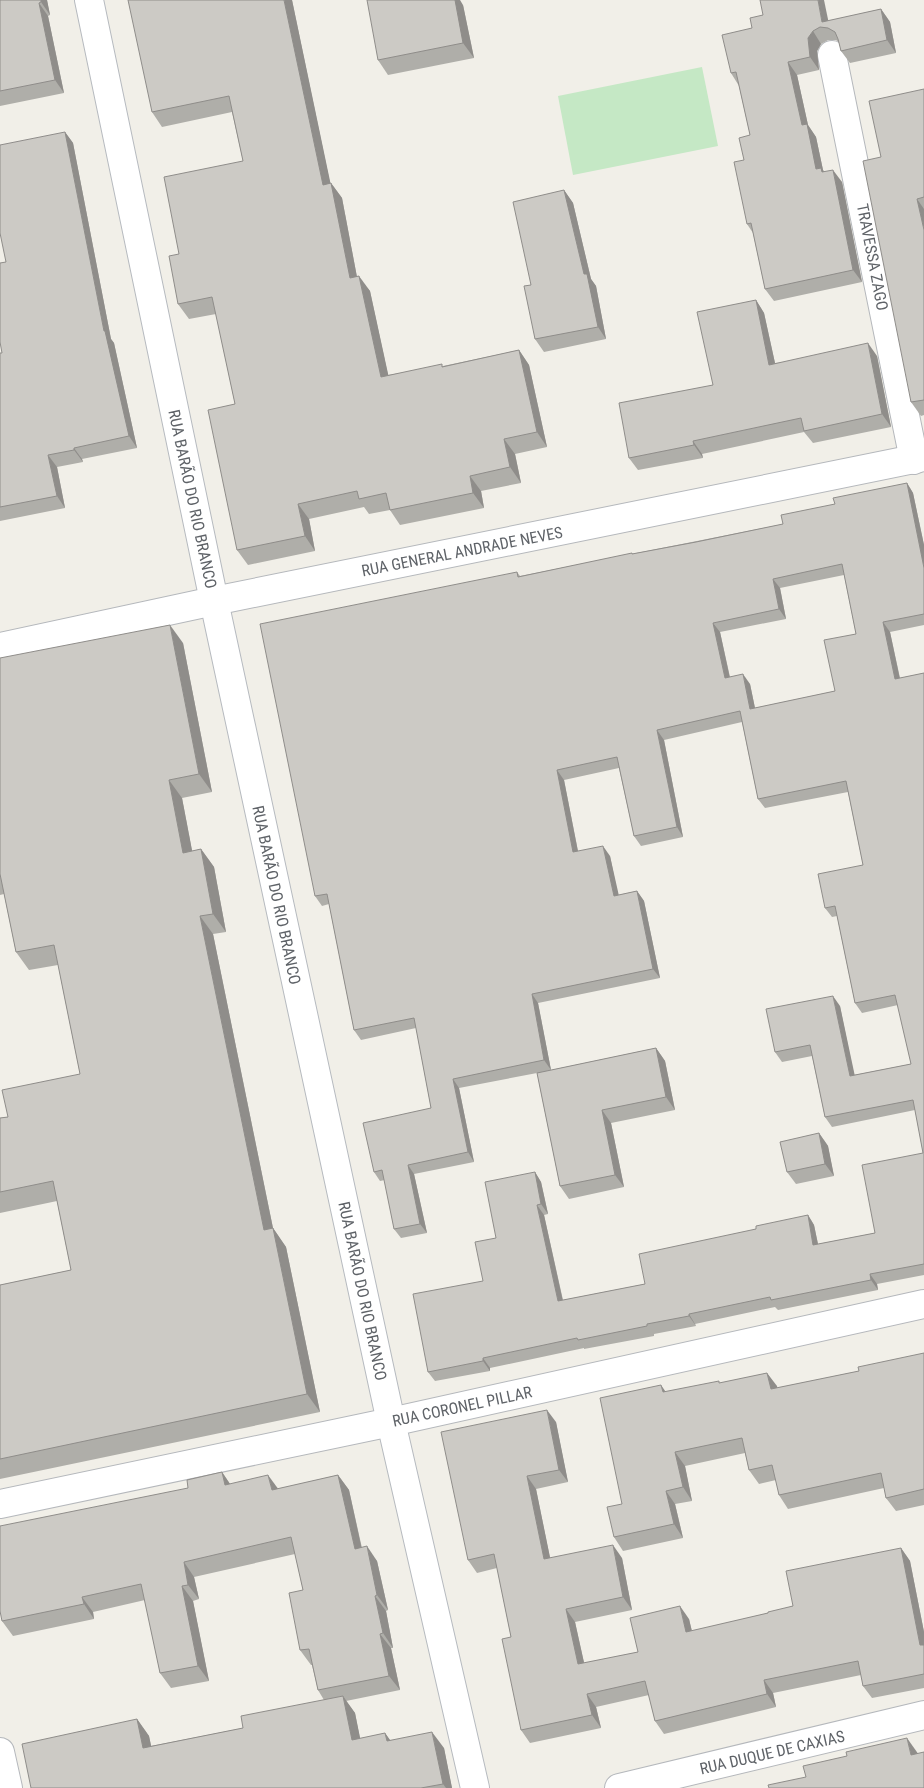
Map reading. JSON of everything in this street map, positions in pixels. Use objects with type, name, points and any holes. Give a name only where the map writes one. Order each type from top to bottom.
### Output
[{"type":"street","name":"RUA BARÃO DO RIO BRANCO","points":[[89,0],[214,601],[391,1422],[475,1788]]},
{"type":"street","name":"TRAVESSA ZAGO","points":[[832,55],[919,458]]},
{"type":"street","name":"RUA GENERAL ANDRADE NEVES","points":[[0,647],[214,601],[919,458]]},
{"type":"street","name":"RUA CORONEL PILLAR","points":[[0,1504],[391,1422],[924,1304]]},
{"type":"street","name":"RUA DUQUE DE CAXIAS","points":[[619,1788],[924,1716]]},
{"type":"street","points":[[0,1752],[8,1788]]},
{"type":"green space","points":[[702,67],[718,146],[573,175],[558,96]]},
{"type":"building","points":[[0,0],[41,0],[39,3],[55,80],[0,91]]},
{"type":"building","points":[[128,0],[284,0],[323,185],[331,183],[350,278],[359,276],[381,377],[442,364],[442,367],[519,350],[537,432],[504,439],[510,467],[470,476],[473,493],[390,510],[386,493],[359,499],[357,491],[298,504],[305,536],[237,550],[208,410],[235,404],[212,297],[178,304],[169,256],[179,254],[164,177],[243,161],[229,96],[152,112]]},
{"type":"building","points":[[367,0],[455,0],[463,43],[378,60]]},
{"type":"building","points":[[760,0],[818,0],[822,22],[881,9],[887,40],[841,51],[835,32],[828,28],[820,27],[813,31],[808,38],[810,57],[788,62],[802,125],[807,124],[816,169],[821,168],[822,172],[833,170],[853,270],[765,289],[751,223],[747,224],[734,162],[744,160],[739,138],[750,135],[736,72],[731,73],[722,35],[752,28],[750,18],[763,15]]},
{"type":"building","points":[[924,89],[924,197],[917,199],[924,230],[924,400],[911,402],[863,161],[881,157],[869,101]]},
{"type":"building","points":[[65,132],[104,331],[129,436],[48,455],[57,496],[0,507],[0,353],[2,353],[0,342],[0,263],[6,262],[0,233],[0,145]]},
{"type":"building","points":[[564,190],[584,274],[587,274],[598,327],[535,339],[524,286],[531,285],[513,202]]},
{"type":"building","points":[[756,300],[769,365],[868,343],[882,414],[804,431],[801,418],[693,441],[694,445],[629,458],[619,403],[713,385],[697,312]]},
{"type":"building","points":[[907,483],[924,568],[924,614],[883,622],[895,679],[924,673],[924,1264],[870,1274],[871,1280],[771,1300],[770,1297],[689,1314],[689,1316],[647,1324],[647,1326],[578,1340],[577,1338],[483,1358],[483,1361],[428,1372],[413,1294],[483,1281],[475,1242],[496,1238],[485,1182],[535,1172],[541,1204],[537,1205],[558,1301],[645,1284],[639,1254],[756,1229],[756,1226],[808,1215],[813,1245],[875,1233],[862,1165],[923,1153],[913,1100],[825,1117],[810,1045],[775,1052],[766,1009],[833,996],[850,1076],[911,1064],[895,995],[855,1003],[835,906],[825,908],[818,874],[863,865],[846,781],[758,799],[740,711],[657,730],[677,827],[634,836],[617,757],[557,770],[573,852],[603,846],[614,896],[637,891],[653,969],[532,994],[544,1060],[453,1079],[468,1152],[408,1165],[420,1224],[394,1229],[382,1170],[374,1172],[363,1123],[431,1108],[414,1018],[354,1030],[327,894],[315,896],[260,624],[517,572],[518,577],[783,524],[781,515],[835,504],[833,498]],"holes":[[[842,564],[856,634],[824,640],[835,691],[750,709],[743,674],[725,678],[713,623],[779,609],[773,579]]]},
{"type":"building","points":[[170,625],[199,774],[169,780],[183,853],[201,849],[213,914],[200,916],[264,1230],[273,1228],[307,1394],[0,1459],[0,1285],[71,1270],[53,1181],[0,1192],[0,1118],[8,1117],[2,1090],[80,1074],[54,945],[16,952],[0,874],[0,658]]},
{"type":"building","points":[[656,1048],[666,1097],[602,1110],[615,1175],[560,1186],[537,1073]]},
{"type":"building","points":[[819,1133],[825,1164],[787,1172],[780,1142]]},
{"type":"building","points":[[924,1353],[924,1489],[886,1498],[881,1473],[779,1495],[772,1465],[749,1470],[742,1438],[675,1452],[683,1487],[666,1491],[674,1524],[614,1537],[607,1507],[622,1504],[600,1398],[661,1385],[663,1392],[767,1373],[771,1389],[859,1371],[858,1367]]},
{"type":"building","points":[[547,1410],[559,1470],[527,1476],[544,1559],[613,1545],[623,1597],[566,1609],[578,1664],[638,1652],[630,1618],[680,1606],[686,1632],[768,1613],[793,1606],[786,1571],[901,1548],[920,1645],[924,1645],[924,1674],[863,1686],[858,1661],[764,1680],[767,1694],[655,1721],[645,1681],[587,1694],[592,1715],[521,1730],[502,1639],[511,1637],[494,1554],[468,1560],[441,1432]]},
{"type":"building","points":[[222,1472],[225,1485],[268,1475],[272,1490],[338,1475],[355,1549],[367,1546],[383,1633],[380,1634],[389,1676],[318,1690],[309,1649],[300,1650],[289,1593],[303,1590],[291,1537],[184,1562],[188,1585],[182,1586],[198,1666],[160,1673],[141,1584],[82,1597],[84,1604],[2,1621],[0,1611],[0,1526],[188,1488],[187,1480]]},
{"type":"building","points":[[343,1696],[352,1740],[385,1733],[387,1741],[432,1732],[443,1784],[421,1788],[31,1788],[22,1744],[137,1719],[143,1748],[243,1728],[241,1716]]},
{"type":"building","points":[[907,1738],[911,1755],[924,1752],[924,1788],[769,1788],[768,1785],[806,1777],[803,1766],[847,1756],[846,1752]]}]
